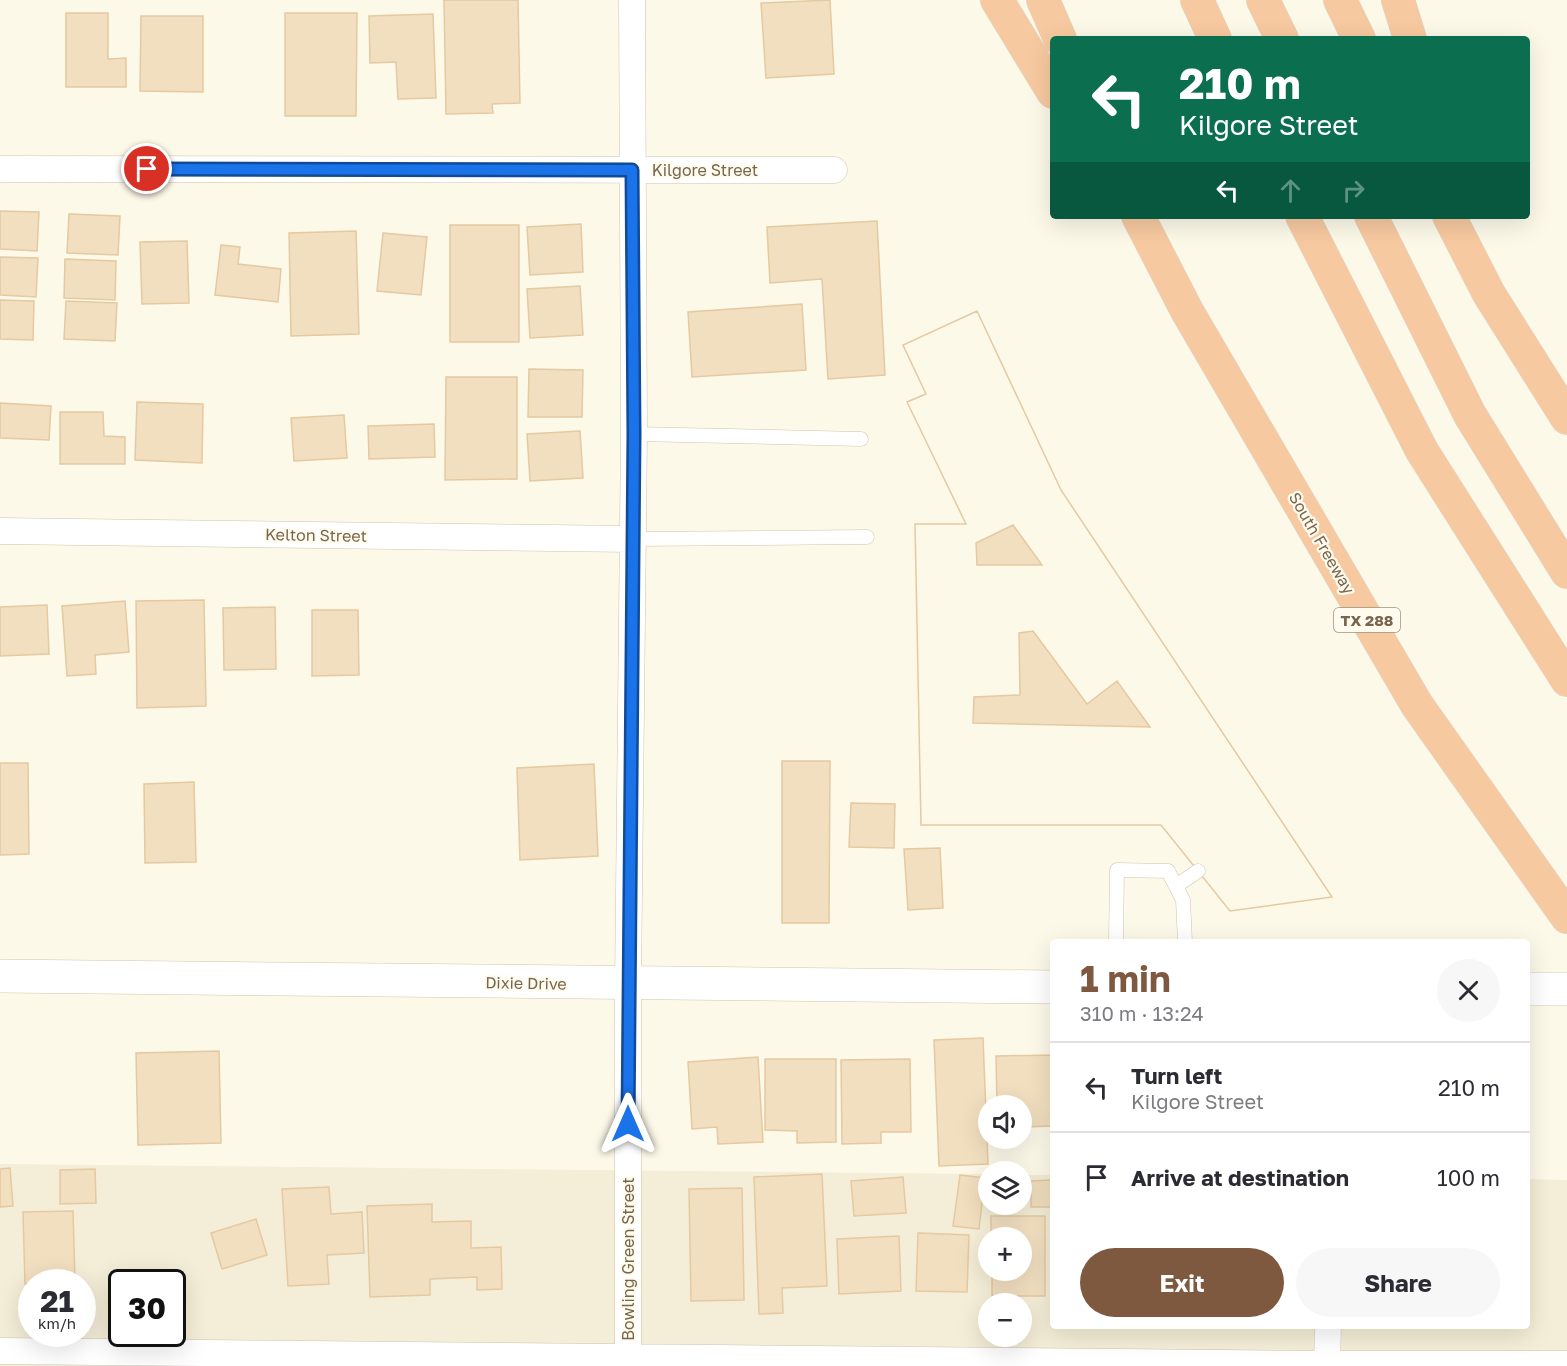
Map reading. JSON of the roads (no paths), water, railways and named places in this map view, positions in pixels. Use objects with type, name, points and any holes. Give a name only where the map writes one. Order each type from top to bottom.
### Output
[{"type":"highway","points":[[997,0],[1050,88]]},
{"type":"highway","points":[[1043,0],[1059,36]]},
{"type":"highway","points":[[1197,0],[1214,36]]},
{"type":"highway","points":[[1263,0],[1281,36]]},
{"type":"highway","points":[[1340,0],[1358,36]]},
{"type":"highway","points":[[1398,0],[1409,36]]},
{"type":"highway","points":[[1130,219],[1186,311]]},
{"type":"highway","name":"South Freeway","points":[[1140,219],[1186,311],[1417,705],[1567,917]]},
{"type":"highway","points":[[1304,219],[1422,451],[1567,680]]},
{"type":"highway","points":[[1372,219],[1470,415],[1567,572]]},
{"type":"highway","points":[[1451,219],[1490,294],[1567,418]]},
{"type":"highway","points":[[1466,219],[1490,294]]},
{"type":"street","name":"Bowling Green Street","points":[[628,1362],[628,984],[634,434],[632,0]]},
{"type":"street","name":"Kilgore Street","points":[[0,169],[834,170]]},
{"type":"street","name":"Kelton Street","points":[[0,531],[633,539]]},
{"type":"street","name":"Dixie Drive","points":[[0,976],[1050,987]]},
{"type":"street","points":[[1530,989],[1567,990]]},
{"type":"street","points":[[1327,1364],[1328,1329]]},
{"type":"street","points":[[0,1351],[628,1362],[1567,1364]]},
{"type":"lane","points":[[634,434],[861,439]]},
{"type":"lane","points":[[633,539],[867,537]]},
{"type":"lane","points":[[1116,939],[1117,870],[1168,871],[1183,900],[1185,939]]},
{"type":"lane","points":[[1176,886],[1198,871]]}]
